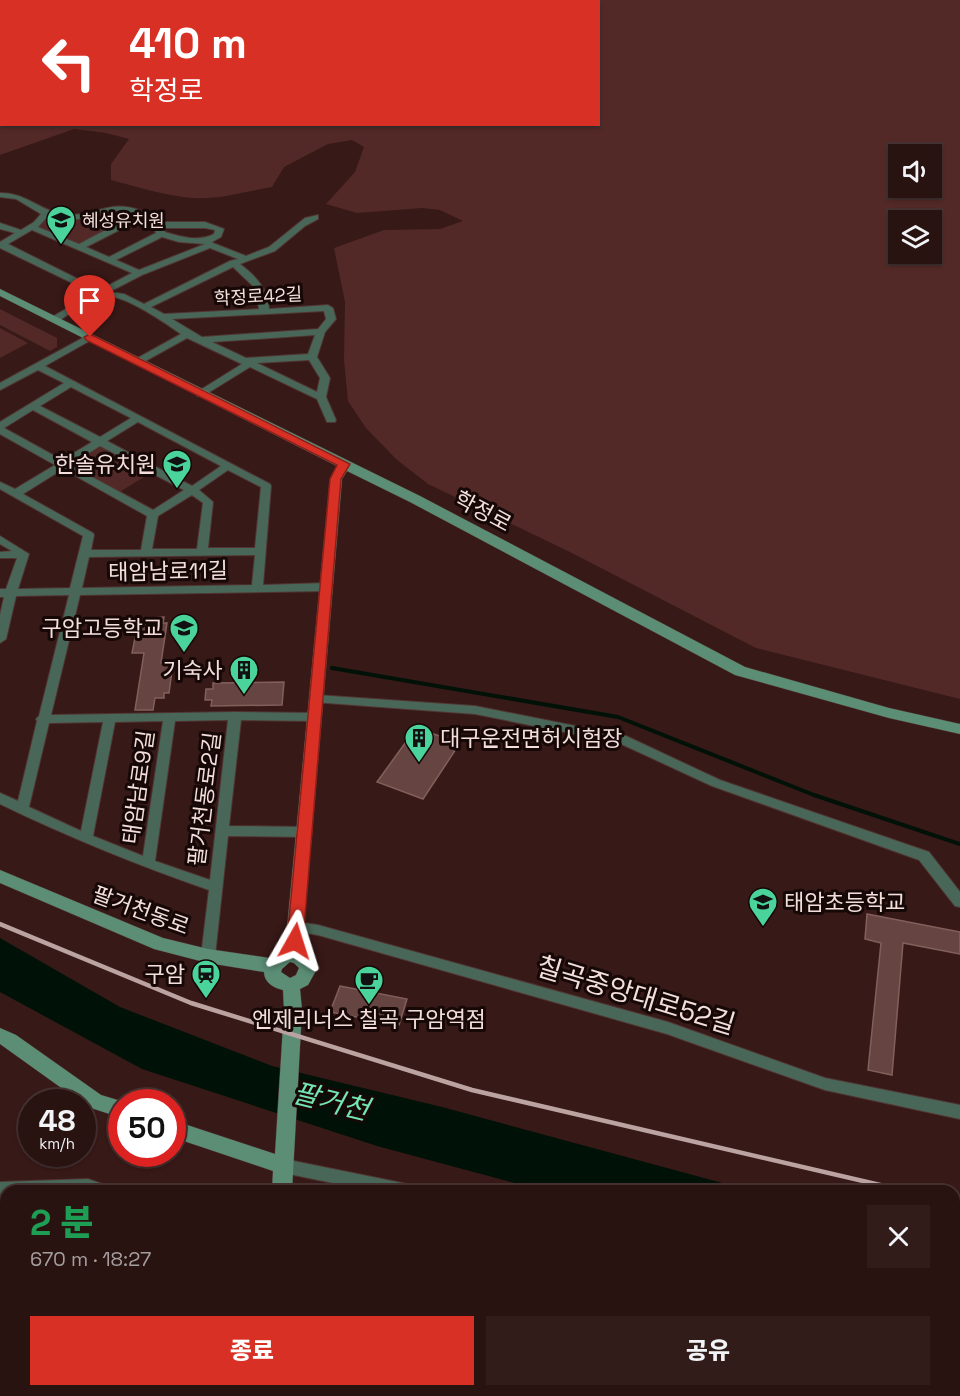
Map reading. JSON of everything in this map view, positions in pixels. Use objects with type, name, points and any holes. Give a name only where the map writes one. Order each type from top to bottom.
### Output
[{"type":"main road","name":"학정로","points":[[0,292],[344,464],[740,671],[889,713],[960,729]]},
{"type":"main road","points":[[293,955],[336,479],[344,464]]},
{"type":"main road","name":"팔거천동로","points":[[0,876],[160,944],[208,956],[273,966]]},
{"type":"main road","points":[[293,955],[303,958],[309,967],[308,972],[302,980],[291,985],[279,982],[272,974],[273,966],[282,957],[293,955]]},
{"type":"main road","points":[[282,1185],[293,1010],[291,985]]},
{"type":"main road","points":[[0,1036],[10,1040],[95,1101],[108,1105]]},
{"type":"main road","points":[[186,1132],[284,1159]]},
{"type":"street","points":[[0,195],[9,194],[27,200],[46,213],[61,217],[82,217],[115,207],[132,209],[150,214],[161,234]]},
{"type":"street","points":[[1,244],[32,227],[46,213]]},
{"type":"street","points":[[81,246],[143,213]]},
{"type":"street","points":[[144,308],[176,294],[213,271],[265,253],[305,221],[315,217]]},
{"type":"street","points":[[55,319],[100,292],[209,243],[218,235],[220,229],[205,225],[157,225]]},
{"type":"street","points":[[0,226],[22,233]]},
{"type":"street","points":[[32,227],[81,246],[139,273]]},
{"type":"street","points":[[110,260],[161,234],[209,243],[246,259]]},
{"type":"street","name":"학정로42길","points":[[1,244],[100,292],[121,296],[163,317],[187,334],[321,397]]},
{"type":"street","points":[[233,263],[250,275],[260,290],[265,303],[264,312]]},
{"type":"street","points":[[233,292],[260,290]]},
{"type":"street","name":"학정로42길","points":[[163,317],[328,308],[331,319],[321,332],[312,357],[248,362]]},
{"type":"street","name":"학정로42길","points":[[202,340],[321,332]]},
{"type":"street","points":[[137,362],[187,334]]},
{"type":"street","points":[[0,387],[90,337]]},
{"type":"street","points":[[312,357],[325,378],[321,397],[331,420]]},
{"type":"street","points":[[200,394],[248,362]]},
{"type":"street","points":[[39,366],[266,486],[257,588]]},
{"type":"street","points":[[0,426],[71,383]]},
{"type":"street","points":[[32,406],[192,490],[208,502],[201,551]]},
{"type":"street","points":[[15,494],[138,418]]},
{"type":"street","points":[[0,430],[153,515]]},
{"type":"street","points":[[146,551],[153,515],[228,466]]},
{"type":"street","points":[[0,485],[89,535],[22,809]]},
{"type":"street","points":[[0,539],[24,554]]},
{"type":"street","points":[[86,554],[260,550]]},
{"type":"street","points":[[0,555],[24,554]]},
{"type":"street","points":[[1,634],[6,593],[24,554]]},
{"type":"street","name":"태암남로11길","points":[[6,593],[326,587]]},
{"type":"street","points":[[317,699],[475,710],[622,739],[716,783],[924,856],[960,902]]},
{"type":"street","name":"태암남로9길","points":[[42,720],[235,716],[315,717]]},
{"type":"street","name":"팔거천동로2길","points":[[208,956],[235,716]]},
{"type":"street","name":"태암남로9길","points":[[148,864],[170,717]]},
{"type":"street","name":"태암남로9길","points":[[87,839],[110,718]]},
{"type":"street","name":"팔거천동로2길","points":[[0,798],[120,853],[215,887]]},
{"type":"street","points":[[221,831],[305,832]]},
{"type":"street","name":"칠곡중앙대로52길","points":[[297,927],[318,930],[668,1028],[825,1084],[960,1112]]},
{"type":"street","points":[[284,1159],[384,1185]]},
{"type":"shaded area","points":[[600,0],[960,0],[960,699],[756,648],[570,552],[428,484],[396,459],[366,428],[348,401],[344,360],[345,302],[334,248],[384,230],[440,229],[463,221],[440,210],[422,208],[357,213],[326,204],[355,172],[364,147],[352,140],[328,144],[284,167],[272,187],[223,196],[193,198],[152,191],[111,180],[111,164],[129,139],[74,129],[0,155],[0,126],[600,126]]},
{"type":"shaded area","points":[[115,208],[139,213],[81,245],[36,227],[47,214],[67,217]]},
{"type":"shaded area","points":[[0,309],[57,338],[57,347],[50,351],[0,325]]},
{"type":"shaded area","points":[[0,328],[28,343],[0,358]]},
{"type":"shaded area","points":[[98,445],[152,472],[118,493],[67,465]]},
{"type":"water","name":"팔거천","points":[[0,938],[120,1007],[272,1066],[442,1107],[730,1185],[522,1185],[377,1146],[142,1069],[0,992]]},
{"type":"building","name":"구암고등학교","points":[[164,617],[163,623],[167,623],[161,663],[173,663],[169,693],[164,693],[164,698],[155,698],[153,710],[135,710],[144,653],[132,653],[138,623],[151,623],[152,618]]},
{"type":"building","name":"기숙사","points":[[284,682],[282,705],[211,706],[212,700],[205,700],[206,689],[213,689],[213,683]]},
{"type":"building","name":"대구운전면허시험장","points":[[416,728],[460,743],[423,799],[377,782]]},
{"type":"building","points":[[867,914],[960,932],[960,954],[903,943],[892,1075],[868,1070],[881,943],[865,939]]},
{"type":"building","name":"엔제리너스 칠곡 구암역점","points":[[340,986],[407,999],[399,1025],[330,1012]]},
{"type":"waterway","points":[[332,668],[618,717],[814,795],[960,844]]},
{"type":"railway","points":[[0,924],[191,1003],[472,1090],[880,1185]]},
{"type":"place","name":"혜성유치원","points":[[61,246]]},
{"type":"place","name":"한솔유치원","points":[[177,490]]},
{"type":"place","name":"구암고등학교","points":[[184,654]]},
{"type":"place","name":"기숙사","points":[[244,696]]},
{"type":"place","name":"대구운전면허시험장","points":[[419,764]]},
{"type":"place","name":"태암초등학교","points":[[763,928]]},
{"type":"place","name":"구암","points":[[206,1000]]},
{"type":"place","name":"엔제리너스 칠곡 구암역점","points":[[369,1006]]},
{"type":"route","points":[[90,337],[344,464],[336,479],[295,941]]}]
